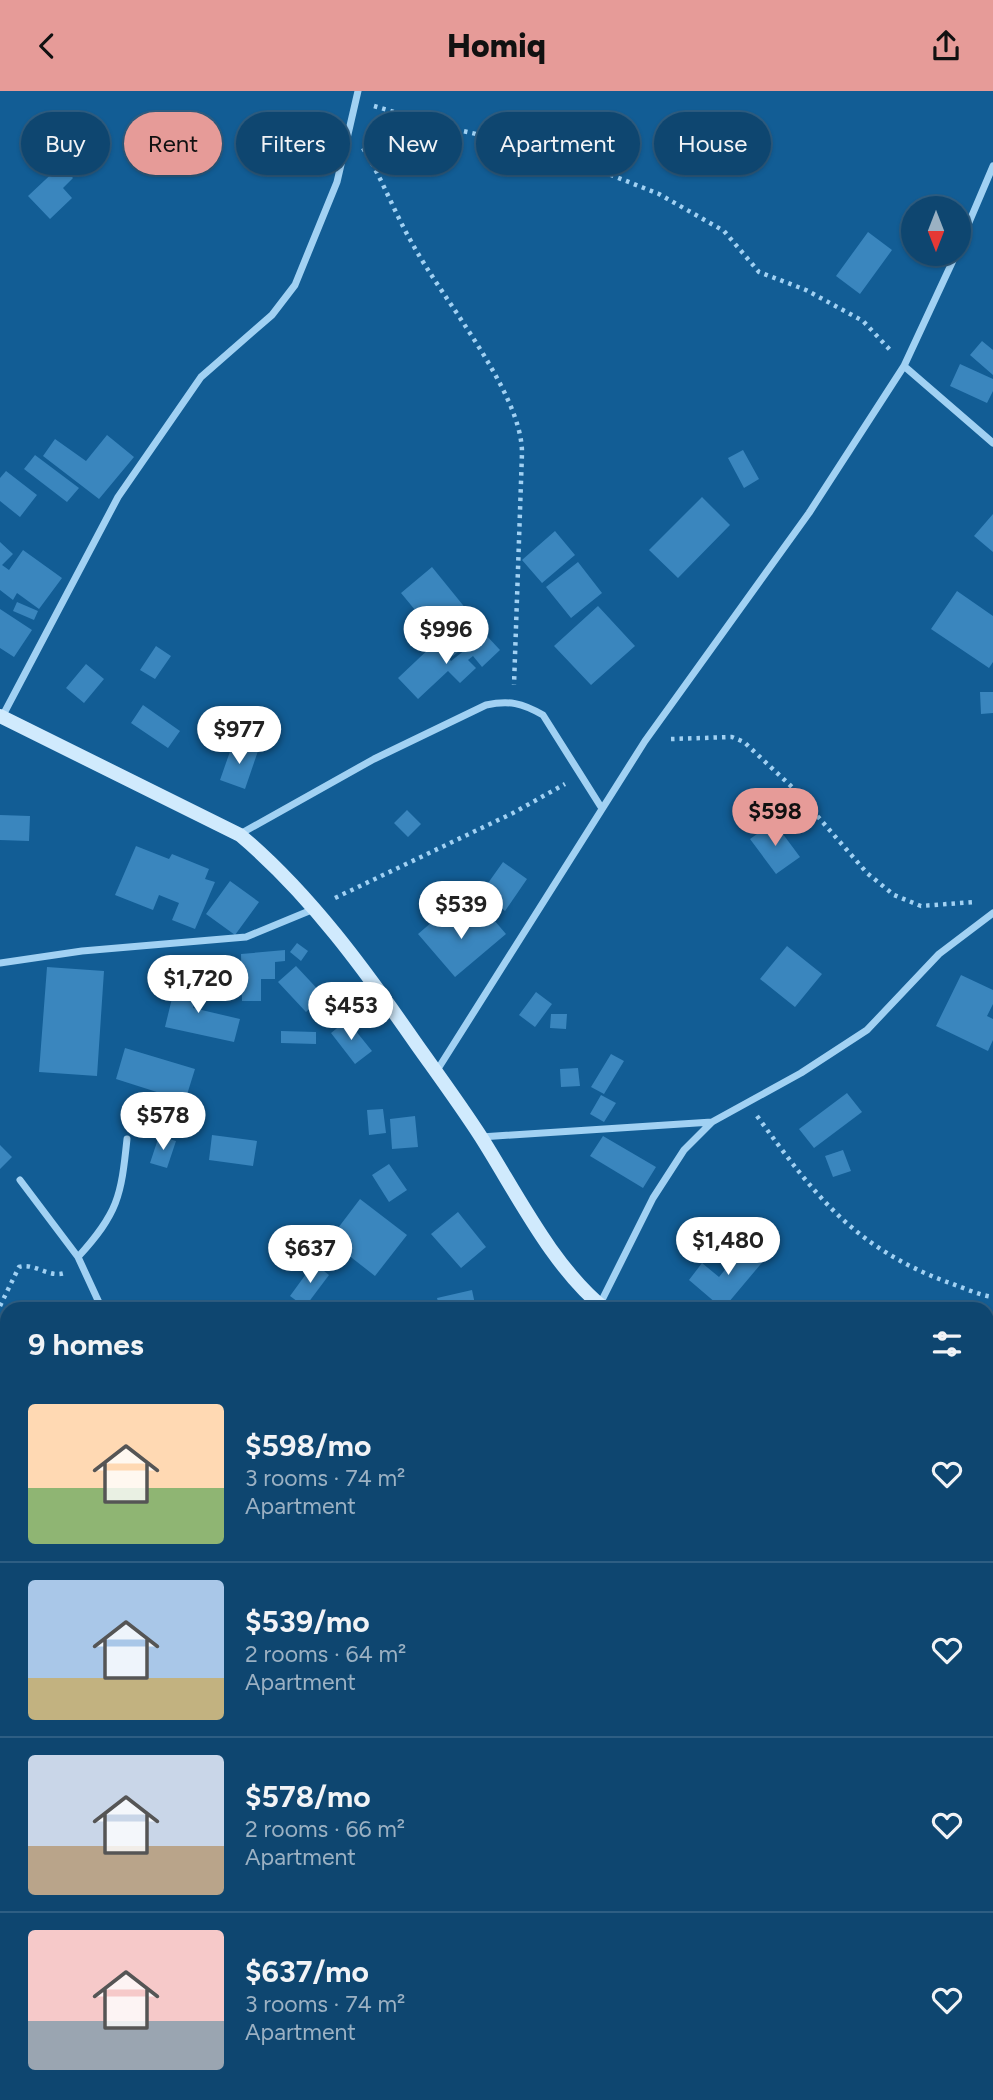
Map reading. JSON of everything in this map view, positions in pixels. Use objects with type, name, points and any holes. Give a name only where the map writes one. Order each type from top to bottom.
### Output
[{"type":"street","points":[[350,126],[358,91]]},
{"type":"street","points":[[971,218],[992,169]]},
{"type":"street","points":[[339,175],[295,285],[272,315],[201,377],[118,497],[1,716],[240,835],[271,861],[314,909],[379,990],[481,1137],[523,1209],[598,1302]]},
{"type":"street","points":[[436,1072],[601,807],[645,741],[809,513],[904,366],[950,266]]},
{"type":"street","points":[[904,366],[993,443]]},
{"type":"street","points":[[240,835],[374,759],[429,732],[486,705],[514,701],[543,715],[601,807]]},
{"type":"street","points":[[0,963],[82,951],[246,937],[314,909]]},
{"type":"street","points":[[604,1302],[667,1172],[712,1122],[748,1104],[867,1030],[939,954],[993,912]]},
{"type":"street","points":[[481,1137],[712,1122]]},
{"type":"street","points":[[78,1257],[102,1231],[120,1198],[127,1139]]},
{"type":"street","points":[[20,1180],[78,1257],[99,1302]]},
{"type":"path","points":[[356,101],[445,127],[548,150],[659,194],[723,231],[758,272],[806,290],[863,321],[904,366]]},
{"type":"path","points":[[350,126],[379,174],[412,245],[501,385],[518,420],[522,453],[514,701]]},
{"type":"path","points":[[645,741],[712,736],[732,737],[744,742],[792,787],[867,873],[894,895],[921,907],[982,901]]},
{"type":"path","points":[[314,909],[513,813],[580,775]]},
{"type":"path","points":[[748,1104],[812,1191],[853,1229],[884,1252],[915,1269],[993,1297]]},
{"type":"path","points":[[2,1302],[19,1267],[26,1265],[61,1275],[69,1271],[78,1257]]},
{"type":"building","points":[[50,175],[70,175],[73,178],[63,188],[72,198],[50,219],[28,196]]},
{"type":"building","points":[[868,232],[892,250],[860,294],[836,276]]},
{"type":"building","points":[[982,341],[993,350],[993,375],[970,355]]},
{"type":"building","points":[[960,364],[993,379],[993,391],[987,403],[950,386]]},
{"type":"building","points":[[107,435],[134,457],[99,499],[43,456],[55,439],[86,461]]},
{"type":"building","points":[[743,450],[759,479],[744,488],[728,458]]},
{"type":"building","points":[[35,455],[79,488],[67,502],[24,469]]},
{"type":"building","points":[[6,471],[37,495],[20,517],[0,501],[0,478]]},
{"type":"building","points":[[702,497],[730,525],[678,578],[649,550]]},
{"type":"building","points":[[993,514],[993,552],[974,536]]},
{"type":"building","points":[[555,531],[575,555],[542,583],[522,560]]},
{"type":"building","points":[[0,542],[13,554],[2,565],[9,570],[23,550],[62,578],[39,609],[17,593],[13,600],[0,590]]},
{"type":"building","points":[[578,562],[602,593],[571,618],[546,587]]},
{"type":"building","points":[[432,567],[484,631],[453,656],[401,593]]},
{"type":"building","points":[[957,591],[993,616],[993,662],[989,668],[931,629]]},
{"type":"building","points":[[17,602],[38,611],[34,620],[13,611]]},
{"type":"building","points":[[598,606],[635,646],[591,685],[554,646]]},
{"type":"building","points":[[0,609],[32,630],[14,657],[0,648]]},
{"type":"building","points":[[485,634],[500,650],[482,667],[473,656],[468,660],[476,668],[460,683],[448,671],[418,699],[398,678],[434,644],[451,661]]},
{"type":"building","points":[[156,646],[171,656],[155,679],[140,670]]},
{"type":"building","points":[[86,664],[104,679],[84,703],[66,688]]},
{"type":"building","points":[[980,692],[993,692],[993,713],[981,714]]},
{"type":"building","points":[[143,705],[180,731],[168,748],[131,723]]},
{"type":"building","points":[[233,743],[258,751],[245,789],[220,780]]},
{"type":"building","points":[[407,810],[421,824],[408,837],[394,823]]},
{"type":"building","points":[[0,815],[30,816],[29,841],[0,840]]},
{"type":"building","points":[[774,822],[800,857],[776,874],[750,839]]},
{"type":"building","points":[[136,846],[169,859],[172,854],[209,869],[205,879],[215,882],[195,929],[172,920],[179,903],[159,895],[153,910],[115,895]]},
{"type":"building","points":[[503,862],[527,879],[505,911],[481,893]]},
{"type":"building","points":[[230,881],[259,902],[235,935],[206,914]]},
{"type":"building","points":[[446,910],[464,932],[488,913],[506,934],[455,977],[418,934]]},
{"type":"building","points":[[297,943],[308,951],[301,961],[290,952]]},
{"type":"building","points":[[787,946],[822,974],[795,1007],[760,979]]},
{"type":"building","points":[[285,950],[285,961],[275,962],[275,979],[261,979],[261,1001],[242,1001],[241,954]]},
{"type":"building","points":[[296,966],[324,996],[306,1012],[278,982]]},
{"type":"building","points":[[47,967],[104,971],[97,1076],[39,1072]]},
{"type":"building","points":[[961,975],[993,990],[993,1004],[987,1016],[993,1019],[993,1040],[988,1051],[936,1026]]},
{"type":"building","points":[[177,978],[199,983],[193,1008],[240,1019],[234,1042],[165,1027]]},
{"type":"building","points":[[536,992],[552,1004],[535,1027],[519,1015]]},
{"type":"building","points":[[551,1014],[567,1014],[566,1029],[550,1028]]},
{"type":"building","points":[[347,1020],[372,1051],[355,1064],[331,1033]]},
{"type":"building","points":[[281,1031],[316,1032],[316,1044],[281,1043]]},
{"type":"building","points":[[125,1048],[195,1069],[185,1101],[116,1079]]},
{"type":"building","points":[[611,1054],[624,1061],[604,1094],[591,1087]]},
{"type":"building","points":[[578,1068],[580,1086],[561,1087],[560,1069]]},
{"type":"building","points":[[847,1093],[862,1112],[814,1148],[799,1129]]},
{"type":"building","points":[[601,1095],[616,1103],[604,1122],[590,1114]]},
{"type":"building","points":[[383,1109],[386,1133],[369,1135],[367,1110]]},
{"type":"building","points":[[415,1116],[418,1147],[392,1149],[390,1119]]},
{"type":"building","points":[[212,1135],[257,1141],[253,1166],[209,1160]]},
{"type":"building","points":[[159,1136],[176,1141],[167,1168],[150,1163]]},
{"type":"building","points":[[603,1136],[656,1167],[643,1188],[590,1156]]},
{"type":"building","points":[[0,1145],[12,1157],[0,1169]]},
{"type":"building","points":[[843,1150],[851,1171],[833,1177],[825,1156]]},
{"type":"building","points":[[389,1164],[407,1190],[389,1202],[372,1175]]},
{"type":"building","points":[[360,1199],[407,1235],[375,1276],[329,1240]]},
{"type":"building","points":[[458,1212],[486,1247],[461,1268],[431,1234]]},
{"type":"building","points":[[746,1244],[765,1259],[729,1302],[715,1302],[689,1280],[702,1263],[719,1277]]},
{"type":"building","points":[[314,1263],[329,1275],[309,1302],[298,1302],[290,1296]]},
{"type":"building","points":[[472,1290],[475,1302],[438,1302],[437,1298]]}]
